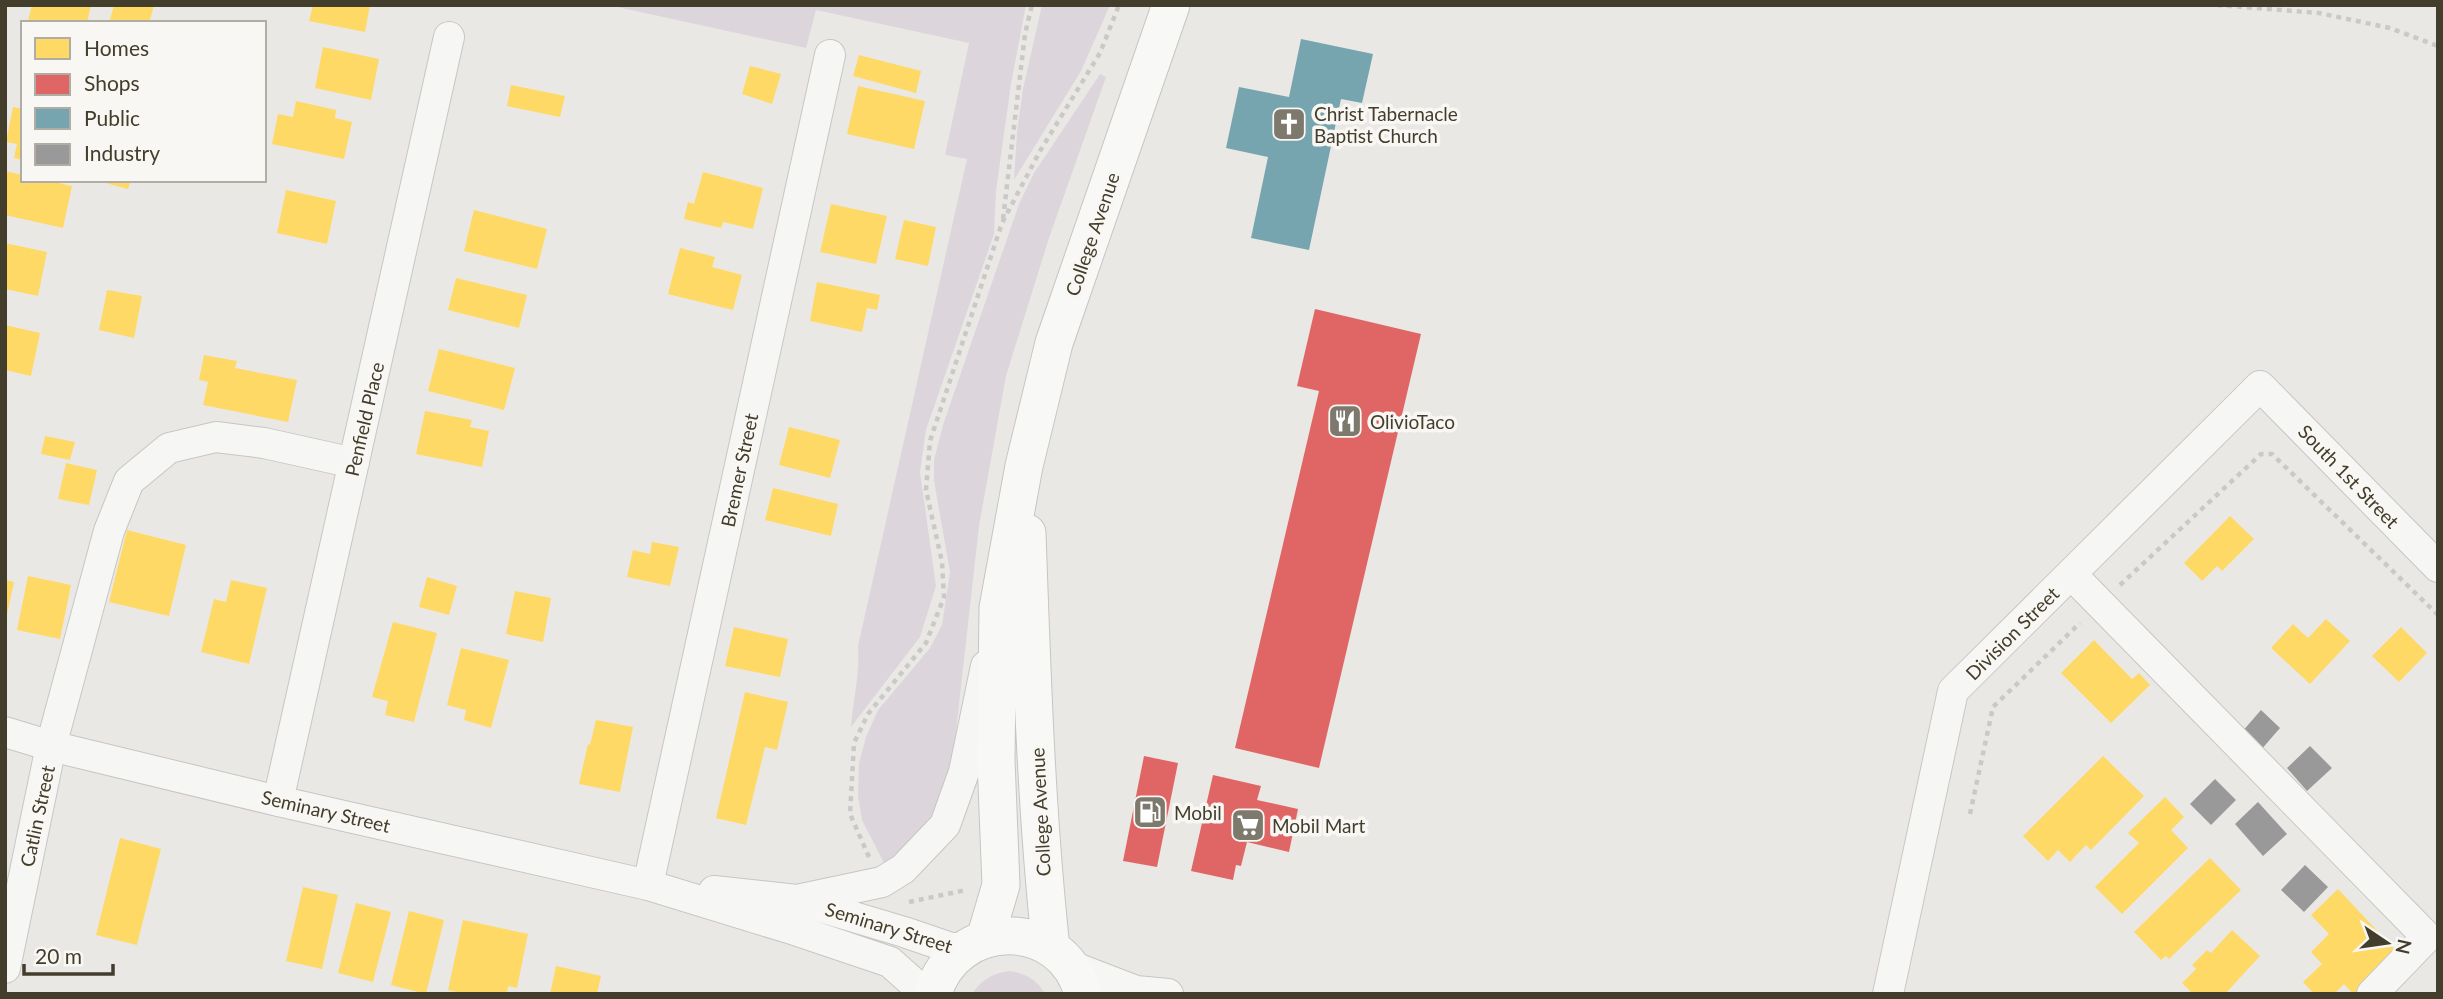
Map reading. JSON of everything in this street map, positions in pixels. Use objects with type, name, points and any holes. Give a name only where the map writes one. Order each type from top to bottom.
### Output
[{"type":"main road","name":"College Avenue","points":[[933,994],[948,963],[974,944],[1001,885],[996,760],[998,608],[1024,466],[1054,343],[1171,5]]},
{"type":"main road","name":"College Avenue","points":[[1024,466],[1044,883],[1068,969]]},
{"type":"main road","points":[[974,944],[1008,935],[1030,938],[1068,969]]},
{"type":"street","name":"Penfield Place","points":[[278,801],[450,37]]},
{"type":"street","name":"Bremer Street","points":[[648,885],[830,55]]},
{"type":"street","name":"South 1st Street","points":[[2260,386],[2438,567]]},
{"type":"street","name":"Division Street","points":[[1888,994],[1953,691],[2260,386]]},
{"type":"street","name":"Catlin Street","points":[[5,968],[51,746],[109,531],[129,481],[169,448],[216,437],[264,443],[354,464]]},
{"type":"street","points":[[2071,574],[2427,937],[2372,994]]},
{"type":"street","points":[[797,900],[882,882],[903,869],[945,825],[964,772],[998,608]]},
{"type":"street","name":"Seminary Street","points":[[5,732],[51,746],[278,801],[648,885],[890,962],[919,988],[920,994]]},
{"type":"street","name":"Seminary Street","points":[[648,885],[797,900],[948,947],[974,944]]},
{"type":"street","points":[[1068,969],[1136,991],[1168,994]]},
{"type":"path","points":[[1002,223],[1025,34],[1032,5]]},
{"type":"path","points":[[871,863],[850,814],[854,743],[868,714],[926,643],[944,597],[942,562],[926,490],[930,441],[1002,223],[1040,151],[1100,53],[1119,5]]},
{"type":"path","points":[[2217,5],[2319,13],[2390,28],[2438,46]]},
{"type":"path","points":[[1970,814],[1993,708],[2261,454],[2272,454],[2438,615]]},
{"type":"path","points":[[906,902],[975,888]]},
{"type":"shaded area","points":[[608,5],[1026,5],[1011,84],[996,191],[994,234],[926,430],[920,472],[936,586],[920,637],[851,727],[858,646],[967,159],[945,155],[969,43],[816,10],[806,48]]},
{"type":"shaded area","points":[[1042,5],[1110,5],[1081,71],[1014,180],[1023,89]]},
{"type":"shaded area","points":[[1100,74],[1106,77],[1049,238],[1006,376],[979,526],[952,767],[930,825],[886,867],[862,820],[858,796],[859,763],[866,737],[878,710],[930,648],[942,625],[950,572],[934,481],[934,460],[943,425],[1019,204],[1034,173]]},
{"type":"shaded area","points":[[1010,971],[1030,978],[1045,994],[972,994],[988,978]]},
{"type":"building: Homes","points":[[32,5],[91,5],[87,21],[28,21]]},
{"type":"building: Homes","points":[[114,5],[154,6],[150,21],[110,21]]},
{"type":"building: Homes","points":[[313,5],[370,5],[365,32],[309,21]]},
{"type":"building: Homes","points":[[323,47],[379,59],[371,100],[315,88]]},
{"type":"building: Homes","points":[[859,55],[921,71],[916,93],[853,76]]},
{"type":"building: Homes","points":[[750,66],[781,74],[772,104],[742,94]]},
{"type":"building: Homes","points":[[511,85],[565,96],[560,117],[507,106]]},
{"type":"building: Homes","points":[[858,86],[925,101],[914,149],[847,134]]},
{"type":"building: Homes","points":[[296,101],[336,110],[335,118],[352,122],[344,159],[272,144],[278,114],[293,117]]},
{"type":"building: Homes","points":[[13,107],[21,109],[21,160],[14,158],[17,144],[6,142]]},
{"type":"building: Homes","points":[[5,171],[21,175],[21,182],[55,182],[72,186],[63,228],[5,215]]},
{"type":"building: Homes","points":[[703,172],[763,188],[753,229],[723,222],[721,228],[684,219],[688,202],[694,204]]},
{"type":"building: Homes","points":[[102,182],[130,182],[128,189]]},
{"type":"building: Homes","points":[[286,190],[336,201],[327,244],[277,233]]},
{"type":"building: Homes","points":[[831,204],[887,216],[876,264],[820,252]]},
{"type":"building: Homes","points":[[474,210],[547,229],[537,269],[464,251]]},
{"type":"building: Homes","points":[[904,220],[936,227],[928,266],[895,259]]},
{"type":"building: Homes","points":[[5,243],[47,252],[38,296],[5,289]]},
{"type":"building: Homes","points":[[680,248],[715,257],[712,267],[742,275],[733,310],[668,294]]},
{"type":"building: Homes","points":[[456,278],[527,295],[519,328],[448,310]]},
{"type":"building: Homes","points":[[817,282],[880,295],[877,310],[867,308],[862,332],[810,321]]},
{"type":"building: Homes","points":[[107,290],[142,296],[134,338],[99,330]]},
{"type":"building: Homes","points":[[5,325],[40,333],[31,376],[5,370]]},
{"type":"building: Homes","points":[[439,349],[515,368],[504,410],[428,391]]},
{"type":"building: Homes","points":[[204,355],[237,361],[235,368],[297,380],[288,422],[203,405],[208,382],[199,380]]},
{"type":"building: Homes","points":[[425,411],[472,420],[470,427],[489,431],[482,467],[416,454]]},
{"type":"building: Homes","points":[[789,427],[840,440],[830,478],[779,465]]},
{"type":"building: Homes","points":[[45,436],[75,442],[70,460],[41,454]]},
{"type":"building: Homes","points":[[66,463],[97,470],[89,505],[58,499]]},
{"type":"building: Homes","points":[[773,488],[838,504],[831,536],[765,520]]},
{"type":"building: Homes","points":[[2230,516],[2254,539],[2222,571],[2217,566],[2202,581],[2184,563]]},
{"type":"building: Homes","points":[[127,530],[186,545],[169,616],[109,602]]},
{"type":"building: Homes","points":[[652,542],[679,547],[670,586],[627,577],[633,550],[650,554]]},
{"type":"building: Homes","points":[[28,576],[71,585],[60,639],[17,630]]},
{"type":"building: Homes","points":[[427,577],[457,586],[449,615],[419,607]]},
{"type":"building: Homes","points":[[5,580],[14,582],[6,619],[5,619]]},
{"type":"building: Homes","points":[[231,580],[267,588],[249,664],[201,652],[214,599],[226,602]]},
{"type":"building: Homes","points":[[515,591],[551,598],[543,642],[506,634]]},
{"type":"building: Homes","points":[[2326,619],[2350,641],[2310,684],[2271,648],[2293,624],[2308,638]]},
{"type":"building: Homes","points":[[393,622],[437,633],[414,722],[385,715],[388,701],[372,697]]},
{"type":"building: Homes","points":[[734,627],[788,639],[780,677],[725,666]]},
{"type":"building: Homes","points":[[2401,627],[2427,653],[2399,682],[2372,656]]},
{"type":"building: Homes","points":[[2094,640],[2132,679],[2139,673],[2150,685],[2111,723],[2061,673]]},
{"type":"building: Homes","points":[[461,648],[509,660],[491,728],[464,720],[466,710],[447,705]]},
{"type":"building: Homes","points":[[745,692],[788,702],[777,750],[765,747],[746,825],[716,818]]},
{"type":"building: Homes","points":[[596,720],[633,727],[620,792],[579,784]]},
{"type":"building: Homes","points":[[2103,756],[2144,796],[2091,850],[2086,845],[2070,862],[2058,850],[2048,861],[2023,836]]},
{"type":"building: Homes","points":[[2165,797],[2184,817],[2171,830],[2188,848],[2122,914],[2095,887],[2139,843],[2128,833]]},
{"type":"building: Homes","points":[[120,838],[161,849],[137,945],[96,935]]},
{"type":"building: Homes","points":[[2210,858],[2241,890],[2169,959],[2166,956],[2161,960],[2134,932]]},
{"type":"building: Homes","points":[[303,887],[338,895],[322,969],[286,961]]},
{"type":"building: Homes","points":[[2338,889],[2399,954],[2357,994],[2353,994],[2344,984],[2334,994],[2314,994],[2303,982],[2322,964],[2311,952],[2329,934],[2311,915]]},
{"type":"building: Homes","points":[[356,903],[391,912],[373,982],[338,973]]},
{"type":"building: Homes","points":[[409,911],[444,920],[426,994],[391,985]]},
{"type":"building: Homes","points":[[463,920],[528,934],[517,988],[508,986],[507,994],[465,994],[448,990]]},
{"type":"building: Homes","points":[[2232,930],[2260,956],[2225,994],[2193,994],[2182,983],[2196,969],[2192,965],[2207,950],[2211,953]]},
{"type":"building: Homes","points":[[556,966],[601,976],[597,994],[550,994]]},
{"type":"building: Shops","points":[[1315,309],[1421,334],[1319,768],[1235,748],[1319,391],[1297,386]]},
{"type":"building: Shops","name":"Mobil","points":[[1144,756],[1178,763],[1157,867],[1123,861]]},
{"type":"building: Shops","name":"Mobil Mart","points":[[1213,775],[1261,786],[1257,800],[1298,809],[1289,852],[1247,842],[1241,866],[1236,865],[1233,880],[1191,871]]},
{"type":"building: Public","points":[[1301,39],[1373,54],[1362,103],[1341,99],[1309,250],[1251,238],[1268,157],[1226,148],[1239,87],[1289,97]]},
{"type":"building: Industry","points":[[2261,710],[2280,728],[2260,751],[2241,733]]},
{"type":"building: Industry","points":[[2310,746],[2332,768],[2307,791],[2287,768]]},
{"type":"building: Industry","points":[[2215,779],[2236,800],[2211,825],[2190,804]]},
{"type":"building: Industry","points":[[2258,802],[2287,834],[2263,856],[2235,824]]},
{"type":"building: Industry","points":[[2305,865],[2328,887],[2304,912],[2281,890]]},
{"type":"place","name":"Christ Tabernacle Baptist Church","points":[[1289,124]]},
{"type":"place","name":"OlivioTaco","points":[[1345,421]]},
{"type":"place","name":"Mobil","points":[[1150,812]]},
{"type":"place","name":"Mobil Mart","points":[[1248,825]]}]
